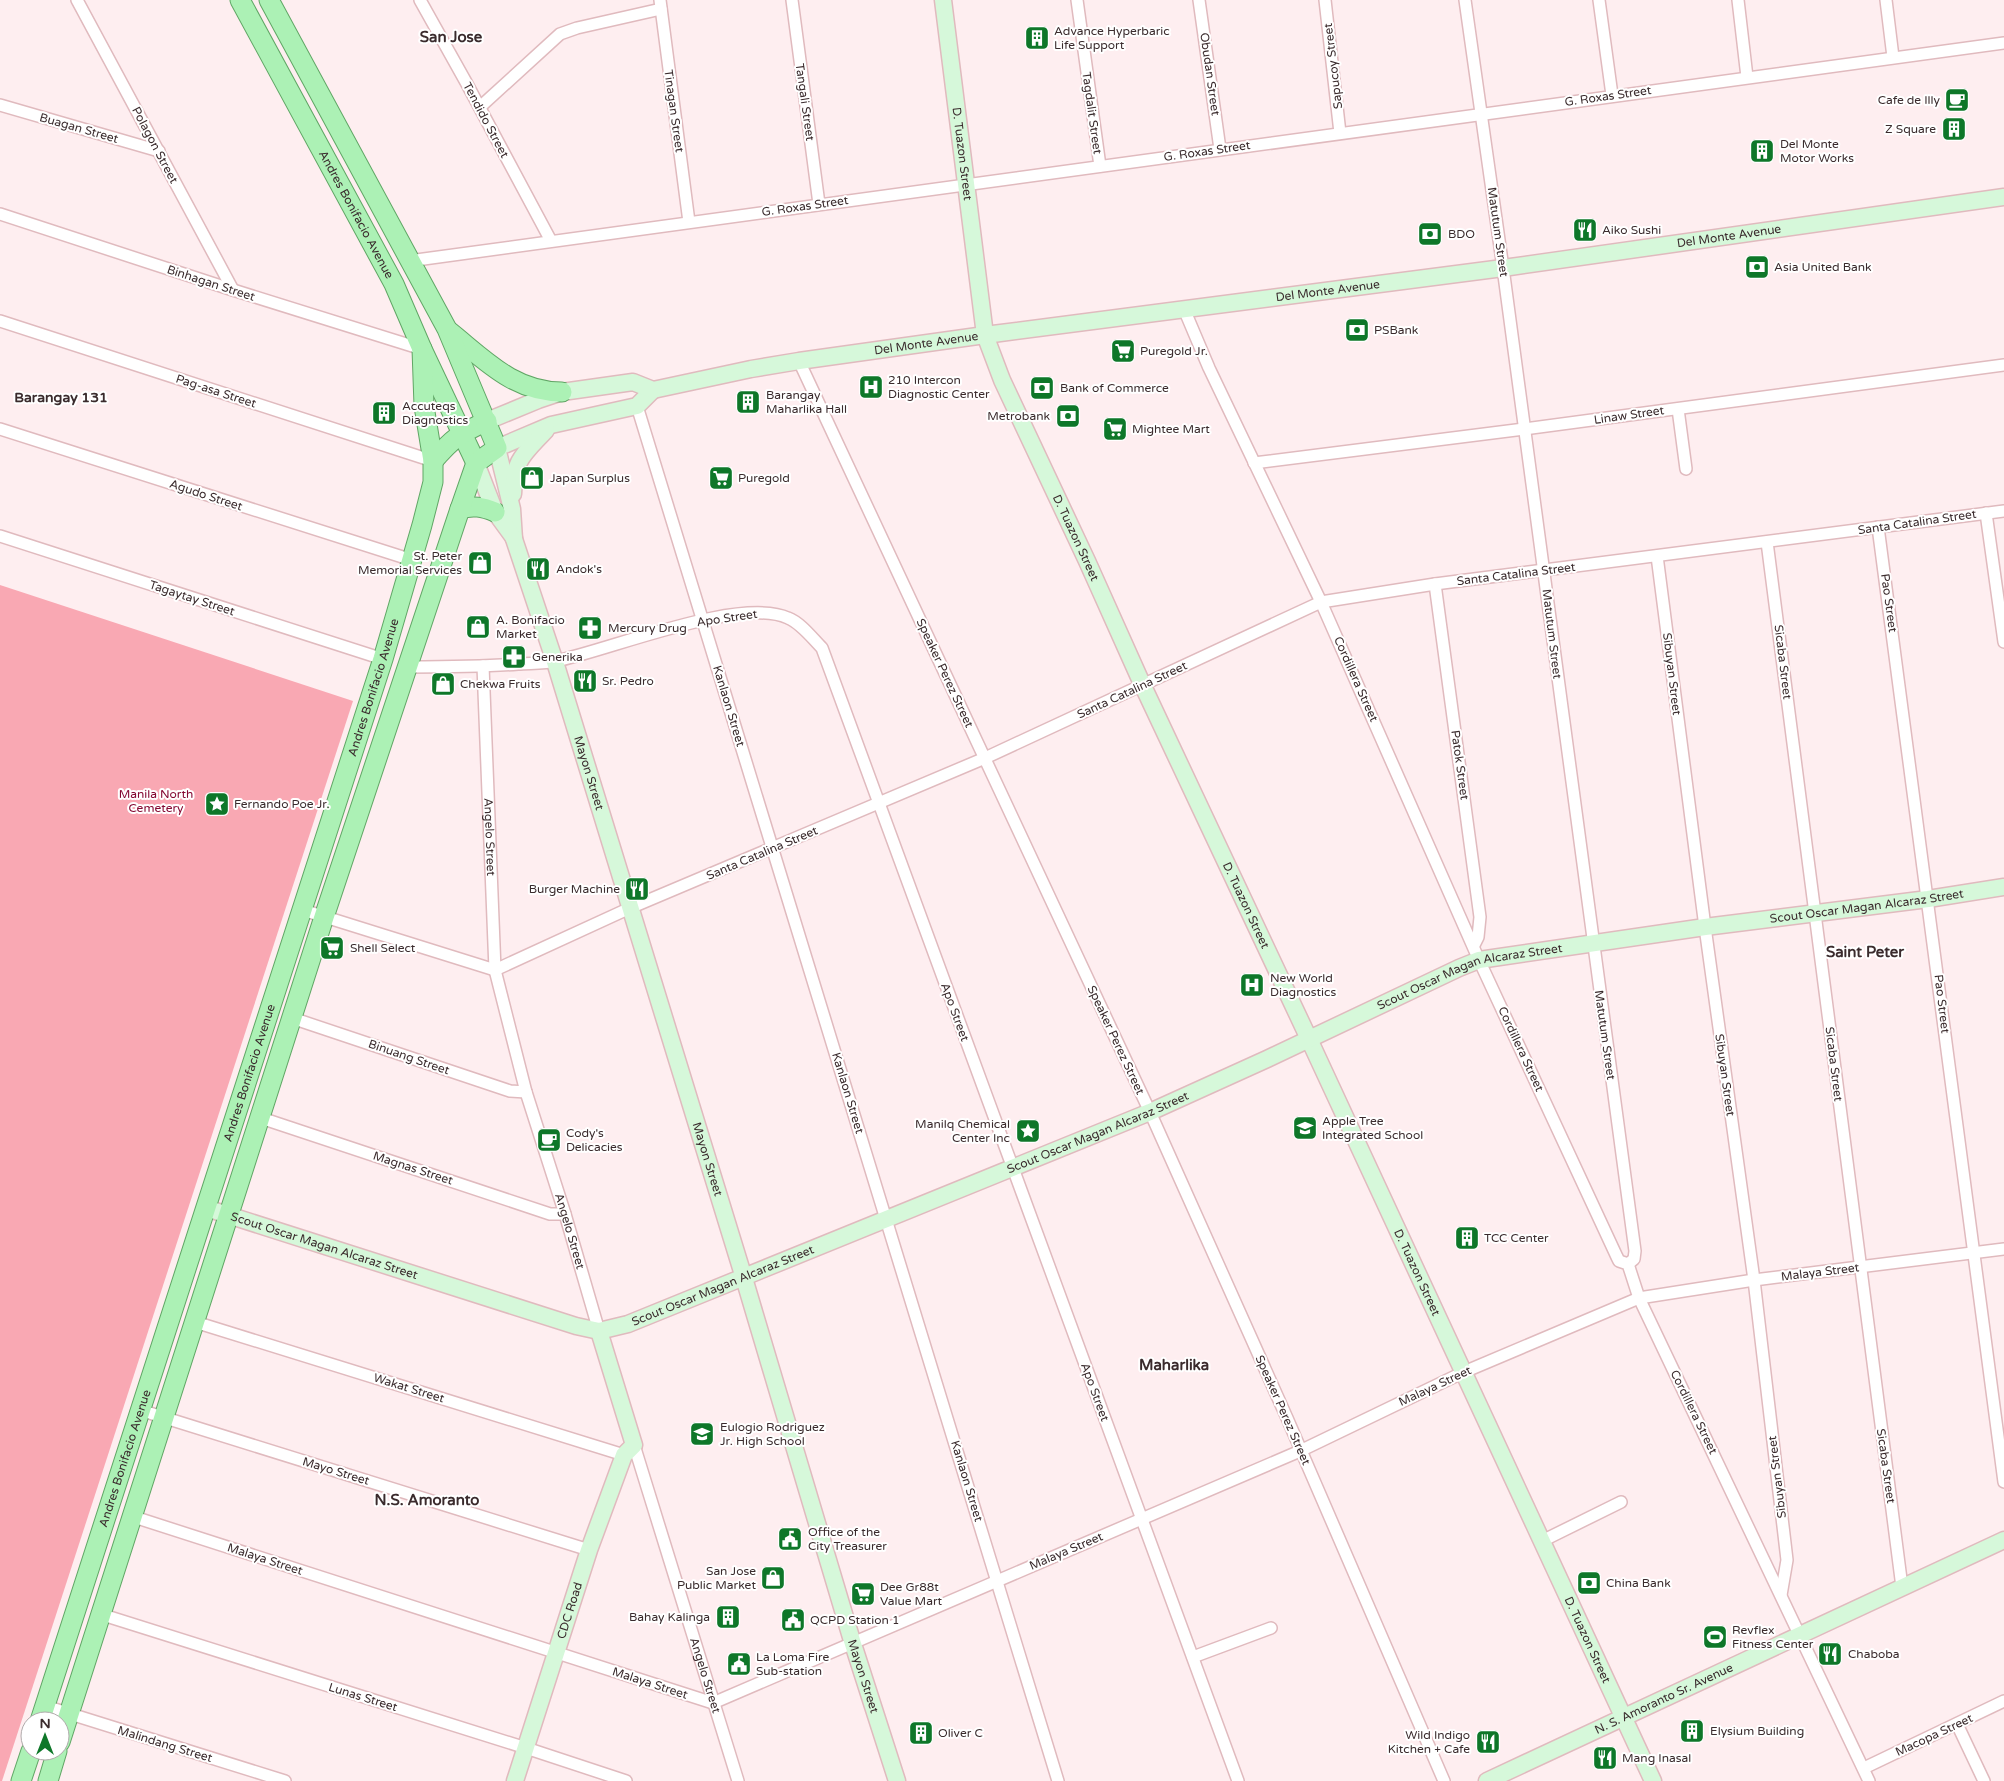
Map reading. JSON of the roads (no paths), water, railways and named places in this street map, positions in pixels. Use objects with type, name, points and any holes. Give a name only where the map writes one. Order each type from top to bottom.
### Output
[{"type":"main road","name":"Andres Bonifacio Avenue","points":[[70,1711],[324,917],[476,463],[422,349],[394,284],[240,0]]},
{"type":"main road","name":"Andres Bonifacio Avenue","points":[[269,0],[447,329],[497,448]]},
{"type":"main road","points":[[447,329],[487,363],[521,385],[545,392],[562,392]]},
{"type":"main road","name":"Andres Bonifacio Avenue","points":[[44,1711],[303,910],[383,659],[412,560],[432,482],[432,462],[424,406],[422,349]]},
{"type":"main road","points":[[432,462],[451,440],[487,421]]},
{"type":"main road","points":[[476,463],[497,448]]},
{"type":"main road","points":[[460,509],[468,506],[504,510]]},
{"type":"main road","points":[[22,1781],[28,1761]]},
{"type":"main road","points":[[48,1781],[54,1761]]},
{"type":"street","name":"Polagon Street","points":[[77,0],[233,290]]},
{"type":"street","name":"Tendido Street","points":[[420,0],[480,107],[551,241]]},
{"type":"street","name":"Tangali Street","points":[[792,0],[819,204]]},
{"type":"street","name":"D. Tuazon Street","points":[[943,0],[985,335],[1002,380],[1654,1781]]},
{"type":"street","name":"Tagdalit Street","points":[[1077,0],[1100,166]]},
{"type":"street","name":"Obudan Street","points":[[1199,0],[1220,149]]},
{"type":"street","name":"Sapucoy Street","points":[[1325,0],[1340,132]]},
{"type":"street","name":"Matutum Street","points":[[1466,0],[1504,268],[1635,1251],[1634,1259],[1628,1264]]},
{"type":"street","points":[[1599,0],[1612,95]]},
{"type":"street","points":[[1738,0],[1747,77]]},
{"type":"street","points":[[1886,0],[1894,58]]},
{"type":"street","points":[[480,107],[560,34],[660,5]]},
{"type":"street","name":"Tinagan Street","points":[[660,5],[689,222]]},
{"type":"street","name":"G. Roxas Street","points":[[409,261],[2004,42]]},
{"type":"street","name":"Buagan Street","points":[[0,105],[159,151]]},
{"type":"street","name":"Del Monte Avenue","points":[[654,390],[743,370],[798,361],[1504,268],[2004,197]]},
{"type":"street","name":"Binhagan Street","points":[[0,214],[422,349]]},
{"type":"street","name":"Cordillera Street","points":[[1184,309],[1209,368],[1321,602],[1477,953],[1617,1258],[1628,1264],[1639,1298],[1869,1781]]},
{"type":"street","name":"Pag-asa Street","points":[[0,321],[432,462]]},
{"type":"street","name":"Speaker Perez Street","points":[[798,361],[1150,1112],[1444,1781]]},
{"type":"street","name":"Linaw Street","points":[[1254,463],[1678,409],[2004,364]]},
{"type":"street","points":[[487,421],[562,392],[633,382],[654,390],[637,406],[551,425],[497,448]]},
{"type":"street","name":"Kanlaon Street","points":[[637,406],[1058,1781]]},
{"type":"street","points":[[1678,409],[1686,468]]},
{"type":"street","points":[[504,510],[518,462],[524,453],[551,425]]},
{"type":"street","name":"Agudo Street","points":[[0,429],[412,560]]},
{"type":"street","name":"Mayon Street","points":[[497,448],[504,510]]},
{"type":"street","name":"Mayon Street","points":[[476,463],[504,510],[555,662],[896,1781]]},
{"type":"street","name":"Santa Catalina Street","points":[[495,970],[630,908],[774,849],[985,758],[1321,602],[1435,584],[2004,510]]},
{"type":"street","points":[[1986,513],[2004,642]]},
{"type":"street","name":"Pao Street","points":[[1878,527],[2004,1482]]},
{"type":"street","name":"Tagaytay Street","points":[[0,536],[383,659]]},
{"type":"street","name":"Sicaba Street","points":[[1767,542],[1902,1587]]},
{"type":"street","name":"Sibuyan Street","points":[[1657,556],[1705,926],[1754,1280],[1787,1560],[1781,1595]]},
{"type":"street","name":"Patok Street","points":[[1435,584],[1480,917],[1477,953]]},
{"type":"street","name":"Apo Street","points":[[408,667],[482,666],[555,662],[703,620],[749,613],[775,614],[789,618],[822,648],[1238,1781]]},
{"type":"street","name":"Angelo Street","points":[[482,666],[495,970],[526,1092],[565,1214],[599,1331],[629,1450],[738,1781]]},
{"type":"street","name":"Scout Oscar Magan Alcaraz Street","points":[[206,1208],[576,1326],[599,1331],[628,1324],[744,1278],[1150,1112],[1460,968],[1477,953],[1593,943],[1705,926],[1928,899],[2004,887]]},
{"type":"street","points":[[303,910],[495,970]]},
{"type":"street","name":"Binuang Street","points":[[292,1018],[510,1091],[526,1092]]},
{"type":"street","name":"Magnas Street","points":[[261,1118],[550,1214],[565,1214]]},
{"type":"street","name":"Malaya Street","points":[[131,1516],[713,1703],[1300,1451],[1464,1372],[1639,1298],[1754,1280],[2004,1249]]},
{"type":"street","name":"Wakat Street","points":[[195,1322],[629,1450]]},
{"type":"street","name":"Mayo Street","points":[[140,1410],[589,1550]]},
{"type":"street","name":"CDC Road","points":[[515,1781],[589,1550],[629,1450]]},
{"type":"street","points":[[1542,1541],[1621,1502]]},
{"type":"street","name":"N. S. Amoranto Sr. Avenue","points":[[1487,1781],[2004,1540]]},
{"type":"street","name":"Lunas Street","points":[[100,1614],[626,1781]]},
{"type":"street","points":[[1193,1657],[1271,1628]]},
{"type":"street","name":"Macopa Street","points":[[1864,1768],[2004,1701]]},
{"type":"street","name":"Malindang Street","points":[[70,1714],[285,1781]]},
{"type":"street","points":[[1957,1724],[1984,1781]]},
{"type":"place","name":"Advance Hyperbaric Life Support","points":[[1037,38]]},
{"type":"place","name":"Cafe de Illy","points":[[1957,100]]},
{"type":"place","name":"Z Square","points":[[1954,129]]},
{"type":"place","name":"Del Monte Motor Works","points":[[1762,151]]},
{"type":"place","name":"Aiko Sushi","points":[[1585,230]]},
{"type":"place","name":"BDO","points":[[1430,234]]},
{"type":"place","name":"Asia United Bank","points":[[1757,267]]},
{"type":"place","name":"PSBank","points":[[1357,330]]},
{"type":"place","name":"Puregold Jr.","points":[[1123,351]]},
{"type":"place","name":"210 Intercon Diagnostic Center","points":[[871,387]]},
{"type":"place","name":"Bank of Commerce","points":[[1042,388]]},
{"type":"place","name":"Barangay Maharlika Hall","points":[[748,402]]},
{"type":"place","name":"Accuteqs Diagnostics","points":[[384,413]]},
{"type":"place","name":"Metrobank","points":[[1068,416]]},
{"type":"place","name":"Mightee Mart","points":[[1115,429]]},
{"type":"place","name":"Japan Surplus","points":[[532,478]]},
{"type":"place","name":"Puregold","points":[[721,478]]},
{"type":"place","name":"St. Peter Memorial Services","points":[[480,563]]},
{"type":"place","name":"Andok's","points":[[538,569]]},
{"type":"place","name":"A. Bonifacio Market","points":[[478,627]]},
{"type":"place","name":"Mercury Drug","points":[[590,628]]},
{"type":"place","name":"Generika","points":[[514,657]]},
{"type":"place","name":"Sr. Pedro","points":[[585,681]]},
{"type":"place","name":"Chekwa Fruits","points":[[443,684]]},
{"type":"place","name":"Fernando Poe Jr.","points":[[217,804]]},
{"type":"place","name":"Burger Machine","points":[[637,889]]},
{"type":"place","name":"Shell Select","points":[[332,948]]},
{"type":"place","name":"New World Diagnostics","points":[[1252,985]]},
{"type":"place","name":"Apple Tree Integrated School","points":[[1305,1128]]},
{"type":"place","name":"Manilq Chemical Center Inc","points":[[1028,1131]]},
{"type":"place","name":"Cody's Delicacies","points":[[549,1140]]},
{"type":"place","name":"TCC Center","points":[[1467,1238]]},
{"type":"place","name":"Eulogio Rodriguez Jr. High School","points":[[702,1434]]},
{"type":"place","name":"Office of the City Treasurer","points":[[790,1539]]},
{"type":"place","name":"San Jose Public Market","points":[[773,1578]]},
{"type":"place","name":"China Bank","points":[[1589,1583]]},
{"type":"place","name":"Dee Gr88t Value Mart","points":[[863,1594]]},
{"type":"place","name":"Bahay Kalinga","points":[[728,1617]]},
{"type":"place","name":"QCPD Station 1","points":[[793,1620]]},
{"type":"place","name":"Revflex Fitness Center","points":[[1715,1637]]},
{"type":"place","name":"Chaboba","points":[[1830,1654]]},
{"type":"place","name":"La Loma Fire Sub-station","points":[[739,1664]]},
{"type":"place","name":"Elysium Building","points":[[1692,1731]]},
{"type":"place","name":"Oliver C","points":[[921,1733]]},
{"type":"place","name":"Wild Indigo Kitchen + Cafe","points":[[1488,1742]]},
{"type":"place","name":"Mang Inasal","points":[[1605,1758]]},
{"type":"district","name":"San Jose","points":[[451,37]]},
{"type":"district","name":"Barangay 131","points":[[61,397]]},
{"type":"district","name":"Saint Peter","points":[[1865,952]]},
{"type":"district","name":"Maharlika","points":[[1174,1365]]},
{"type":"district","name":"N.S. Amoranto","points":[[427,1500]]},
{"type":"park label","name":"Manila North Cemetery","points":[[156,801]]}]
